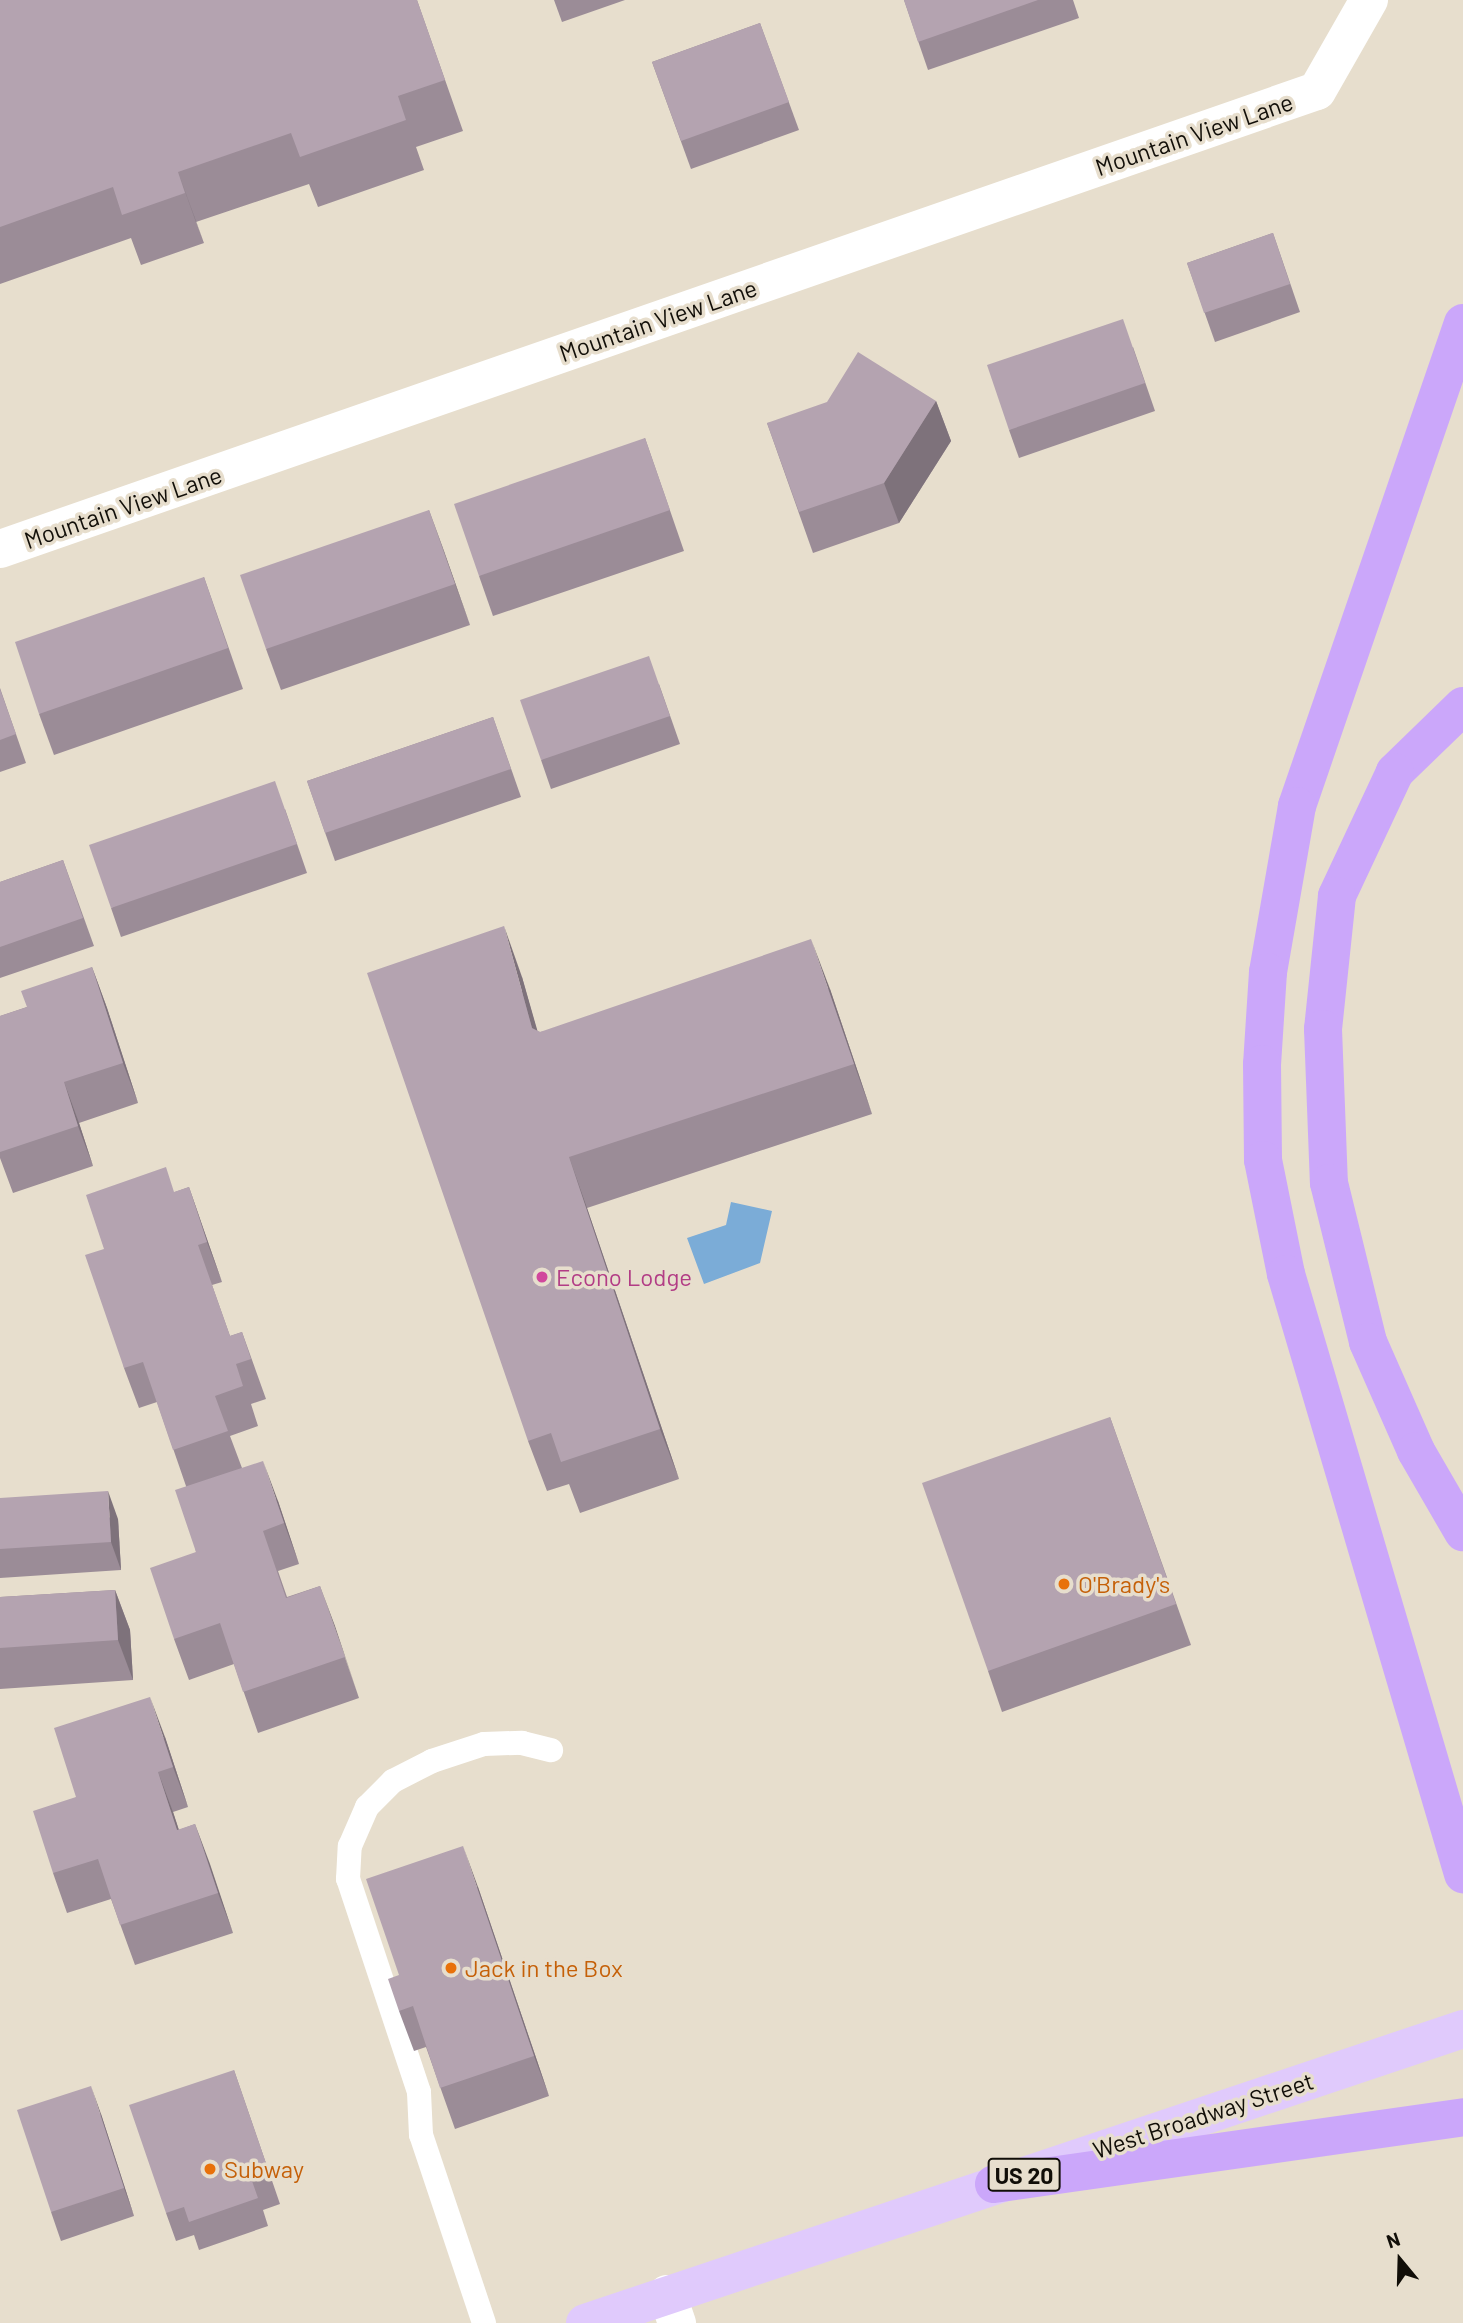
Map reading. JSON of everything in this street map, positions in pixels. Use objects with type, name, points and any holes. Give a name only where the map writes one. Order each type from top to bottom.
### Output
[{"type":"highway","points":[[1463,323],[1297,806],[1268,972],[1262,1064],[1263,1160],[1286,1274],[1463,1874]]},
{"type":"highway","points":[[1463,706],[1395,772],[1337,896],[1323,1029],[1329,1182],[1367,1342],[1416,1451],[1463,1531]]},
{"type":"highway","points":[[994,2184],[1463,2117]]},
{"type":"main road","name":"West Broadway Street","points":[[586,2323],[672,2309],[994,2184],[1463,2029]]},
{"type":"street","name":"Mountain View Lane","points":[[0,549],[1317,91],[1369,0]]},
{"type":"lane","points":[[484,2323],[421,2135],[419,2092],[348,1879],[350,1846],[367,1807],[393,1781],[432,1761],[484,1744],[522,1743],[551,1750]]},
{"type":"water","points":[[731,1202],[772,1211],[760,1263],[704,1284],[687,1238],[726,1225]]},
{"type":"building","points":[[0,0],[417,0],[445,80],[398,96],[406,120],[300,157],[291,133],[178,172],[185,193],[122,215],[113,187],[0,227]]},
{"type":"building","points":[[904,0],[1038,0],[918,42]]},
{"type":"building","points":[[760,23],[789,102],[681,141],[652,62]]},
{"type":"building","points":[[1273,233],[1290,284],[1204,313],[1187,263]]},
{"type":"building","points":[[1123,319],[1145,383],[1009,430],[987,365]]},
{"type":"building","points":[[858,352],[936,401],[884,483],[799,512],[767,423],[827,402]]},
{"type":"building","points":[[645,438],[670,510],[479,576],[454,504]]},
{"type":"building","points":[[429,510],[455,584],[266,649],[240,575]]},
{"type":"building","points":[[204,577],[228,648],[39,714],[15,642]]},
{"type":"building","points":[[649,656],[670,716],[541,760],[520,700]]},
{"type":"building","points":[[0,689],[16,734],[0,740]]},
{"type":"building","points":[[493,717],[511,769],[325,833],[307,781]]},
{"type":"building","points":[[275,781],[297,844],[111,908],[89,845]]},
{"type":"building","points":[[63,860],[83,918],[0,947],[0,882]]},
{"type":"building","name":"Econo Lodge","points":[[504,926],[532,1028],[540,1032],[811,939],[854,1064],[569,1157],[660,1429],[561,1462],[551,1433],[528,1441],[367,973]]},
{"type":"building","points":[[92,967],[123,1063],[64,1082],[78,1126],[0,1152],[0,1016],[27,1007],[21,991]]},
{"type":"building","points":[[166,1167],[174,1192],[189,1187],[207,1242],[198,1245],[230,1336],[242,1332],[251,1359],[236,1364],[243,1386],[215,1396],[228,1431],[173,1450],[143,1362],[124,1368],[85,1255],[104,1249],[86,1195]]},
{"type":"building","name":"O'Brady's","points":[[1110,1417],[1176,1604],[988,1671],[922,1483]]},
{"type":"building","points":[[263,1461],[284,1523],[263,1531],[286,1598],[320,1586],[345,1657],[243,1692],[220,1623],[174,1639],[150,1568],[196,1552],[175,1490]]},
{"type":"building","points":[[108,1491],[111,1542],[0,1549],[0,1498]]},
{"type":"building","points":[[115,1590],[118,1640],[0,1648],[0,1597]]},
{"type":"building","points":[[150,1697],[173,1767],[158,1772],[177,1830],[195,1824],[218,1893],[120,1925],[98,1859],[53,1873],[33,1811],[76,1797],[54,1728]]},
{"type":"building","name":"Jack in the Box","points":[[463,1846],[534,2056],[440,2088],[413,2006],[399,2011],[388,1979],[399,1975],[366,1879]]},
{"type":"building","name":"Subway","points":[[234,2070],[270,2175],[252,2181],[258,2198],[189,2222],[184,2207],[166,2213],[129,2105]]},
{"type":"building","points":[[91,2086],[124,2188],[51,2212],[17,2110]]},
{"type":"place","name":"Econo Lodge","points":[[542,1277]]},
{"type":"place","name":"O'Brady's","points":[[1064,1584]]},
{"type":"place","name":"Jack in the Box","points":[[451,1968]]},
{"type":"place","name":"Subway","points":[[210,2169]]}]
